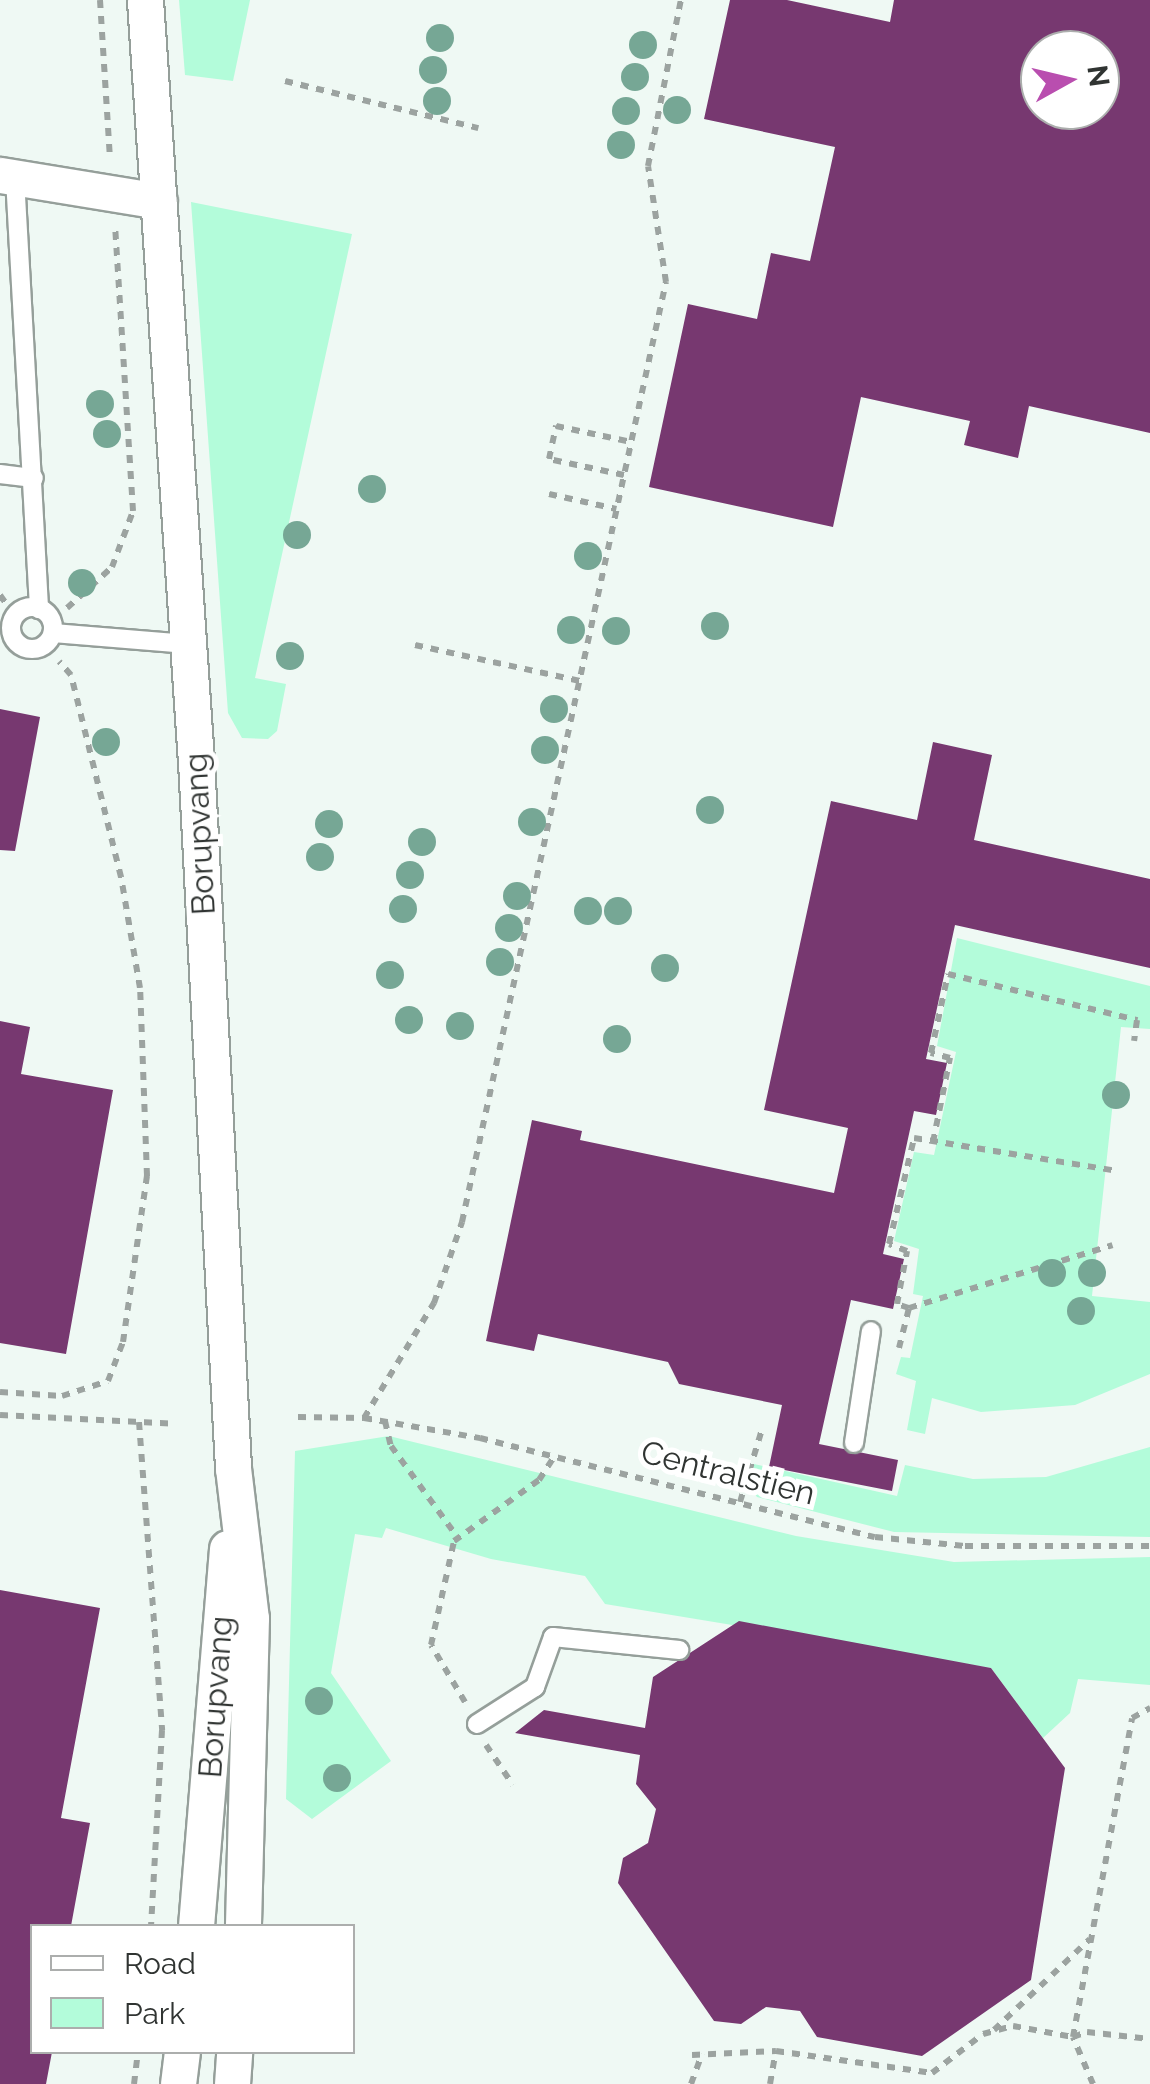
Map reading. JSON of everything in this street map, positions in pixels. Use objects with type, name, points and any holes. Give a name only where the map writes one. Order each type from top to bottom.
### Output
[{"type":"street","name":"Borupvang","points":[[145,0],[188,644],[233,1468],[252,1618],[244,1924]]},
{"type":"street","points":[[8,176],[159,202]]},
{"type":"street","name":"Borupvang","points":[[196,1924],[233,1468]]},
{"type":"street","points":[[178,2084],[182,2054]]},
{"type":"street","points":[[232,2084],[234,2054]]},
{"type":"lane","points":[[8,176],[20,262],[47,627]]},
{"type":"lane","points":[[0,259],[20,262]]},
{"type":"lane","points":[[0,474],[34,478]]},
{"type":"lane","points":[[47,627],[18,644],[14,616],[47,627],[188,644]]},
{"type":"lane","points":[[854,1443],[870,1332]]},
{"type":"lane","points":[[477,1724],[535,1687],[553,1637],[679,1650]]},
{"type":"path","points":[[0,1392],[62,1396],[108,1381],[123,1342],[147,1176],[140,988],[122,877],[71,675],[47,627],[112,567],[134,511],[100,0]]},
{"type":"path","points":[[364,1418],[434,1303],[462,1222],[666,282],[648,166],[681,0]]},
{"type":"path","points":[[285,81],[478,128]]},
{"type":"path","points":[[624,476],[549,459],[556,426],[632,442]]},
{"type":"path","points":[[549,494],[617,509]]},
{"type":"path","points":[[0,595],[14,616]]},
{"type":"path","points":[[414,645],[580,681]]},
{"type":"path","points":[[933,1142],[950,1058],[931,1053],[948,974],[1137,1020],[1134,1041]]},
{"type":"path","points":[[1112,1244],[909,1308],[897,1304],[907,1251],[888,1244],[914,1138],[1118,1171]]},
{"type":"path","points":[[896,1358],[909,1308]]},
{"type":"path","points":[[0,1415],[175,1424]]},
{"type":"path","name":"Centralstien","points":[[298,1418],[385,1420],[556,1455],[893,1538],[965,1546],[1150,1546]]},
{"type":"path","points":[[385,1420],[391,1446],[458,1538]]},
{"type":"path","points":[[140,1422],[162,1730],[151,1924]]},
{"type":"path","points":[[740,1502],[763,1426]]},
{"type":"path","points":[[513,1786],[431,1644],[458,1538],[539,1480],[556,1455]]},
{"type":"path","points":[[1093,2084],[1073,2038],[1132,1718],[1150,1708]]},
{"type":"path","points":[[692,2056],[776,2050],[932,2074],[992,2032],[1091,1938]]},
{"type":"path","points":[[992,2032],[1013,2026],[1073,2038],[1087,2032],[1150,2039]]},
{"type":"path","points":[[770,2084],[776,2050]]},
{"type":"path","points":[[691,2084],[702,2053]]},
{"type":"path","points":[[134,2084],[138,2054]]},
{"type":"green space","points":[[179,0],[250,0],[233,81],[185,75]]},
{"type":"green space","points":[[191,202],[352,234],[255,678],[286,684],[277,731],[268,739],[242,738],[228,713]]},
{"type":"green space","points":[[957,938],[1150,986],[1150,1029],[1121,1027],[1092,1296],[1150,1302],[1150,1374],[1075,1405],[981,1412],[932,1398],[925,1434],[907,1430],[916,1381],[896,1374],[901,1357],[910,1358],[923,1296],[913,1294],[919,1249],[894,1241],[914,1152],[934,1155],[956,1052],[937,1046]]},
{"type":"green space","points":[[389,1436],[796,1536],[954,1562],[1150,1557],[1150,1685],[1078,1679],[1070,1713],[1043,1738],[991,1668],[605,1604],[585,1576],[491,1559],[386,1528],[382,1538],[355,1534],[331,1673],[391,1761],[312,1819],[286,1799],[295,1451]]},
{"type":"green space","points":[[1150,1447],[1150,1537],[894,1532],[757,1497],[751,1489],[754,1464],[897,1496],[905,1465],[973,1479],[1046,1477]]},
{"type":"building","points":[[730,0],[787,0],[890,22],[894,0],[1150,0],[1150,433],[1029,406],[1018,458],[964,445],[970,421],[861,397],[833,527],[649,487],[688,304],[757,319],[771,253],[810,261],[835,147],[704,119]]},
{"type":"building","points":[[0,709],[40,717],[15,851],[0,850]]},
{"type":"building","points":[[933,742],[992,755],[974,840],[1150,879],[1150,968],[955,925],[926,1059],[947,1063],[936,1115],[914,1111],[883,1254],[904,1259],[893,1309],[851,1300],[819,1444],[898,1460],[892,1491],[769,1467],[782,1405],[679,1384],[668,1362],[538,1334],[534,1351],[486,1341],[532,1120],[582,1131],[580,1140],[834,1193],[848,1128],[764,1110],[831,801],[917,820]]},
{"type":"building","points":[[0,1021],[30,1027],[21,1074],[113,1090],[66,1354],[0,1343]]},
{"type":"building","points":[[0,1590],[100,1608],[61,1818],[90,1823],[71,1924],[30,1924],[30,2054],[52,2054],[46,2084],[0,2084]]},
{"type":"building","points":[[739,1621],[991,1668],[1065,1768],[1031,1980],[922,2056],[817,2037],[800,2011],[766,2007],[741,2024],[714,2021],[618,1883],[623,1858],[648,1843],[656,1809],[636,1784],[640,1755],[515,1733],[544,1710],[645,1728],[653,1677]]}]
